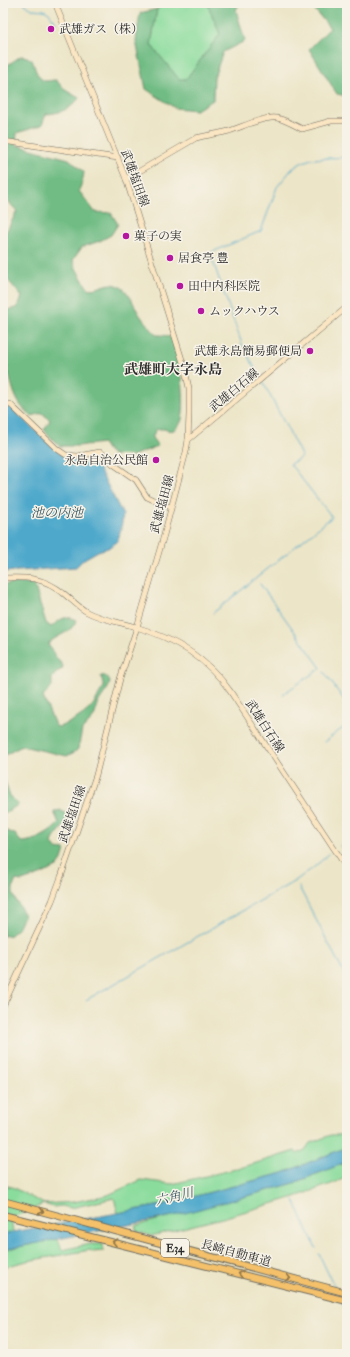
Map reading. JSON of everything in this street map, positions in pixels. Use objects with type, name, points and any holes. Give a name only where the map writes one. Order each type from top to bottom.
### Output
[{"type":"highway","name":"長崎自動車道","points":[[3,1201],[347,1293]]},
{"type":"highway","name":"長崎自動車道","points":[[3,1215],[347,1301]]},
{"type":"main road","name":"武雄塩田線","points":[[3,1006],[52,901],[96,775],[120,680],[137,627],[171,507],[188,440],[189,388],[184,366],[126,179],[55,3]]},
{"type":"main road","points":[[126,179],[196,138],[206,135],[276,118],[302,129],[331,121],[347,121]]},
{"type":"main road","points":[[3,141],[118,158]]},
{"type":"main road","name":"武雄白石線","points":[[188,440],[347,307]]},
{"type":"main road","points":[[3,405],[10,404],[57,449],[66,455],[78,456],[100,452],[105,455],[113,464],[136,480],[147,497],[171,507]]},
{"type":"main road","name":"武雄白石線","points":[[3,578],[20,577],[39,579],[53,585],[87,612],[102,618],[137,627],[171,640],[193,653],[207,664],[219,676],[347,868]]},
{"type":"green space","points":[[166,3],[207,3],[220,34],[186,79],[179,80],[151,45],[157,9]]},
{"type":"green space","points":[[207,3],[240,3],[236,10],[245,41],[223,52],[214,77],[213,100],[196,110],[175,108],[146,89],[136,41],[140,13],[157,9],[151,45],[179,79],[186,79],[220,34]]},
{"type":"green space","points":[[309,3],[347,3],[347,96],[337,94],[309,49],[330,28]]},
{"type":"green space","points":[[21,56],[32,60],[40,78],[46,81],[56,80],[65,90],[79,98],[76,102],[64,110],[46,114],[42,125],[17,133],[16,145],[69,159],[84,172],[79,191],[95,212],[111,213],[118,224],[111,235],[100,241],[82,247],[73,260],[77,270],[88,288],[94,289],[112,284],[123,289],[142,318],[156,335],[170,337],[175,344],[178,353],[183,392],[183,415],[181,422],[178,427],[173,430],[156,430],[152,438],[158,446],[132,456],[113,455],[108,451],[103,443],[78,446],[59,446],[44,430],[50,420],[42,413],[32,416],[21,406],[12,387],[7,366],[3,366],[3,311],[17,308],[22,297],[3,274],[3,238],[17,211],[5,198],[3,199],[3,68]]},
{"type":"green space","points":[[12,583],[34,584],[46,623],[51,627],[60,620],[66,618],[76,620],[72,628],[48,644],[63,666],[62,669],[52,678],[52,686],[43,697],[55,725],[58,727],[70,722],[84,714],[92,706],[104,687],[101,676],[107,677],[110,682],[108,688],[99,701],[94,717],[82,730],[78,749],[67,756],[22,746],[5,755],[3,761],[3,585]]},
{"type":"green space","points":[[3,775],[9,794],[18,805],[3,814]]},
{"type":"green space","points":[[60,810],[67,814],[65,824],[55,836],[52,843],[56,849],[65,850],[61,862],[57,867],[40,875],[22,881],[16,880],[13,891],[15,899],[24,916],[18,928],[11,935],[3,936],[3,814],[5,830],[15,834],[21,842],[26,842],[37,839],[56,827],[59,823],[54,812]]},
{"type":"green space","points":[[347,1131],[347,1147],[283,1173],[162,1205],[118,1213],[114,1198],[71,1208],[61,1206],[53,1207],[44,1204],[74,1202],[108,1195],[141,1180],[172,1184],[240,1168],[295,1151],[297,1154],[305,1150],[310,1143],[331,1135],[339,1135]]},
{"type":"green space","points":[[347,1162],[347,1177],[295,1197],[226,1217],[151,1236],[137,1231],[135,1226],[291,1184]]},
{"type":"green space","points":[[3,1185],[12,1187],[44,1204],[11,1218],[13,1232],[3,1235]]},
{"type":"green space","points":[[58,1239],[62,1250],[90,1244],[103,1244],[103,1251],[93,1252],[90,1250],[27,1261],[3,1267],[3,1250]]},
{"type":"water","name":"池の内池","points":[[3,407],[10,407],[62,455],[70,460],[90,462],[98,467],[123,515],[117,542],[108,548],[98,551],[84,559],[76,567],[3,572]]},
{"type":"water","points":[[347,1147],[347,1162],[291,1184],[178,1215],[3,1250],[3,1235],[13,1232],[162,1205],[283,1173]]},
{"type":"waterway","points":[[23,3],[32,9],[44,10],[49,13],[56,23]]},
{"type":"waterway","points":[[260,377],[243,347],[210,253],[261,231],[277,187],[292,169],[311,159],[347,157]]},
{"type":"waterway","points":[[213,613],[332,517],[290,464],[302,457],[262,380]]},
{"type":"waterway","points":[[260,584],[321,668],[283,694]]},
{"type":"waterway","points":[[324,672],[347,704]]},
{"type":"waterway","points":[[324,742],[347,725]]},
{"type":"waterway","points":[[340,846],[347,842]]},
{"type":"waterway","points":[[86,1000],[295,881],[329,854]]},
{"type":"waterway","points":[[299,887],[347,979]]},
{"type":"waterway","points":[[294,1200],[316,1248]]},
{"type":"waterway","points":[[319,1254],[335,1288]]},
{"type":"waterway","points":[[342,1303],[347,1314]]},
{"type":"place","name":"武雄ガス（株）","points":[[51,29]]},
{"type":"place","name":"菓子の実","points":[[126,236]]},
{"type":"place","name":"居食亭 豊","points":[[170,258]]},
{"type":"place","name":"田中内科医院","points":[[180,286]]},
{"type":"place","name":"ムックハウス","points":[[201,311]]},
{"type":"place","name":"武雄永島簡易郵便局","points":[[310,351]]},
{"type":"place","name":"永島自治公民館","points":[[156,460]]},
{"type":"district","name":"武雄町大字永島","points":[[173,369]]},
{"type":"water label","name":"六角川","points":[[174,1196]]}]
